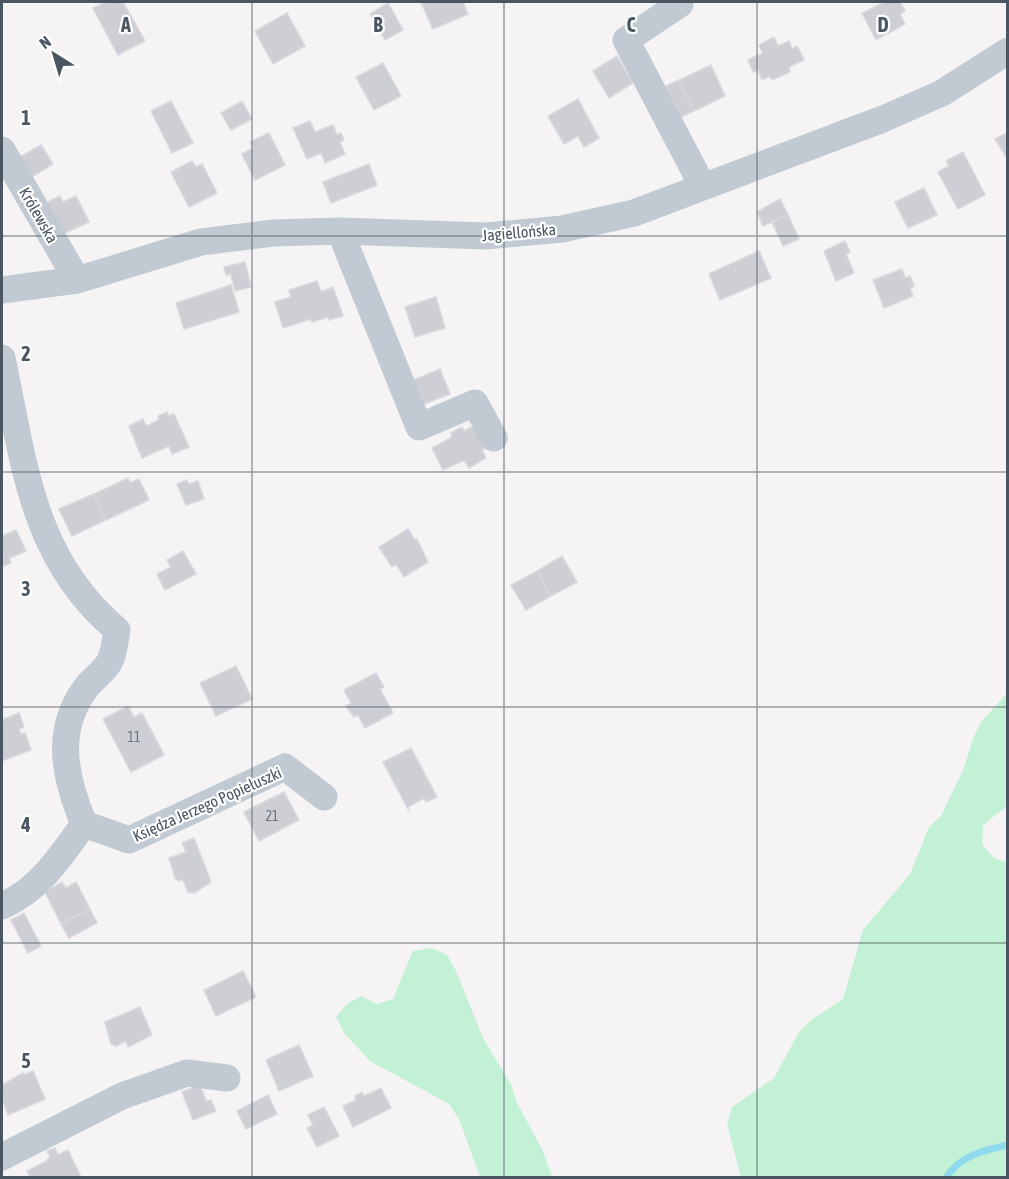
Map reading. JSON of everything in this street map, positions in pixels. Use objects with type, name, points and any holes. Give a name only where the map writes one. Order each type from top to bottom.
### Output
[{"type":"street","points":[[680,4],[626,40],[703,187]]},
{"type":"street","name":"Jagiellońska","points":[[2,290],[77,280],[201,242],[273,233],[340,231],[486,236],[562,229],[634,213],[883,119],[942,93],[1008,51]]},
{"type":"street","name":"Królewska","points":[[2,150],[77,280]]},
{"type":"street","points":[[340,231],[419,427],[475,403],[494,438]]},
{"type":"street","points":[[2,357],[34,506],[61,566],[92,609],[117,630],[110,661],[85,689],[67,722],[66,756],[70,790],[84,824],[55,864],[21,897],[2,906]]},
{"type":"street","name":"Księdza Jerzego Popiełuszki","points":[[84,824],[129,840],[285,767],[324,797]]},
{"type":"street","points":[[2,1157],[122,1096],[187,1073],[227,1078]]},
{"type":"green space","points":[[1007,693],[1007,806],[983,825],[982,844],[994,858],[1007,862],[1007,1177],[741,1177],[727,1124],[732,1107],[774,1078],[799,1032],[811,1020],[843,999],[863,930],[910,874],[929,827],[941,816],[963,770],[974,736],[982,721]]},
{"type":"green space","points":[[431,948],[447,955],[456,971],[483,1038],[511,1085],[517,1103],[542,1149],[552,1177],[480,1177],[459,1119],[449,1104],[370,1061],[345,1034],[336,1017],[347,1004],[361,996],[377,1004],[393,999],[413,951]]},
{"type":"building","points":[[106,2],[123,2],[145,41],[118,55],[93,8]]},
{"type":"building","points":[[421,2],[463,2],[468,14],[433,29]]},
{"type":"building","points":[[885,2],[900,2],[905,11],[900,14],[905,24],[876,40],[862,13]]},
{"type":"building","points":[[388,3],[403,30],[385,40],[370,14]]},
{"type":"building","points":[[287,13],[305,46],[273,64],[255,31]]},
{"type":"building","points":[[774,37],[778,46],[789,41],[792,49],[797,46],[804,60],[789,67],[790,72],[772,80],[770,76],[762,80],[758,70],[753,72],[748,60],[763,53],[759,45]]},
{"type":"building","points":[[617,56],[633,83],[609,98],[593,71]]},
{"type":"building","points":[[383,63],[401,96],[374,110],[356,77]]},
{"type":"building","points":[[711,65],[725,96],[694,111],[679,80]]},
{"type":"building","points":[[679,80],[694,111],[681,117],[666,86]]},
{"type":"building","points":[[578,99],[599,138],[584,147],[578,136],[564,144],[548,116]]},
{"type":"building","points":[[171,101],[193,143],[172,153],[151,111]]},
{"type":"building","points":[[242,101],[252,119],[231,130],[221,113]]},
{"type":"building","points":[[310,121],[315,132],[333,125],[337,135],[341,133],[344,140],[340,142],[345,154],[325,163],[321,153],[307,159],[293,128]]},
{"type":"building","points":[[1008,132],[1008,160],[995,139]]},
{"type":"building","points":[[269,133],[285,165],[255,180],[242,154],[253,148],[250,142]]},
{"type":"building","points":[[41,145],[53,164],[30,178],[18,158]]},
{"type":"building","points":[[963,152],[985,195],[958,209],[938,172],[949,166],[946,161]]},
{"type":"building","points":[[192,161],[196,167],[202,164],[217,193],[189,207],[171,172]]},
{"type":"building","points":[[369,164],[377,185],[331,203],[323,182]]},
{"type":"building","points":[[924,188],[937,215],[908,228],[895,202]]},
{"type":"building","points":[[60,196],[63,202],[76,196],[89,222],[59,236],[44,204]]},
{"type":"building","points":[[780,199],[788,215],[763,226],[757,212]]},
{"type":"building","points":[[788,215],[799,239],[783,246],[772,222]]},
{"type":"building","points":[[845,241],[850,252],[846,254],[854,273],[836,281],[824,251]]},
{"type":"building","points":[[759,251],[771,278],[720,300],[709,274]]},
{"type":"building","points":[[245,262],[251,287],[235,291],[231,274],[226,275],[224,267]]},
{"type":"building","points":[[902,269],[905,278],[910,276],[914,286],[910,288],[913,296],[884,308],[873,280]]},
{"type":"building","points":[[317,281],[321,292],[333,287],[343,316],[329,320],[328,317],[312,322],[311,319],[283,328],[275,302],[291,297],[289,290]]},
{"type":"building","points":[[231,285],[239,312],[184,329],[176,303]]},
{"type":"building","points":[[436,297],[445,328],[415,337],[405,307]]},
{"type":"building","points":[[440,369],[450,394],[424,404],[414,380]]},
{"type":"building","points":[[167,412],[168,416],[174,414],[189,447],[172,454],[169,446],[142,458],[129,426],[143,419],[146,426],[159,420],[158,416]]},
{"type":"building","points":[[475,425],[487,448],[482,450],[486,458],[469,468],[464,460],[443,470],[432,448],[452,437],[451,433],[462,427],[464,431]]},
{"type":"building","points":[[128,478],[130,483],[139,479],[149,500],[106,520],[94,494]]},
{"type":"building","points":[[187,480],[189,484],[198,481],[204,499],[186,505],[177,484]]},
{"type":"building","points":[[94,494],[106,520],[72,536],[59,509]]},
{"type":"building","points":[[408,529],[415,540],[417,539],[428,562],[404,577],[396,564],[392,567],[379,547]]},
{"type":"building","points":[[16,530],[26,551],[9,558],[11,563],[3,566],[2,536]]},
{"type":"building","points":[[183,551],[196,574],[165,590],[157,574],[171,567],[167,560]]},
{"type":"building","points":[[562,556],[577,582],[551,596],[537,571]]},
{"type":"building","points":[[537,571],[551,596],[526,610],[511,585]]},
{"type":"building","points":[[236,666],[252,699],[216,716],[200,683]]},
{"type":"building","points":[[376,673],[384,687],[380,689],[393,713],[365,728],[358,715],[354,717],[346,706],[351,703],[344,690]]},
{"type":"building","points":[[128,706],[134,717],[142,713],[164,755],[131,772],[103,719]]},
{"type":"building","points":[[19,713],[24,727],[19,729],[21,734],[25,733],[31,750],[2,761],[2,720]]},
{"type":"building","points":[[411,748],[437,797],[426,802],[424,798],[408,807],[409,811],[383,762]]},
{"type":"building","points":[[284,792],[299,820],[259,841],[244,812]]},
{"type":"building","points":[[194,838],[211,882],[194,893],[188,892],[183,880],[179,881],[175,878],[169,858],[186,852],[182,843]]},
{"type":"building","points":[[62,882],[66,888],[76,882],[90,909],[61,924],[45,892]]},
{"type":"building","points":[[90,909],[97,923],[69,938],[61,924]]},
{"type":"building","points":[[24,913],[41,946],[28,953],[11,920]]},
{"type":"building","points":[[243,971],[256,997],[216,1016],[204,990]]},
{"type":"building","points":[[140,1007],[152,1035],[128,1047],[126,1041],[116,1046],[111,1044],[105,1022]]},
{"type":"building","points":[[299,1045],[313,1076],[279,1091],[266,1060]]},
{"type":"building","points":[[33,1071],[45,1099],[8,1115],[2,1099],[2,1085],[23,1073],[23,1075]]},
{"type":"building","points":[[200,1085],[206,1101],[211,1100],[216,1111],[193,1120],[182,1092]]},
{"type":"building","points":[[381,1088],[391,1108],[353,1127],[343,1106],[356,1100],[355,1096],[362,1092],[364,1096]]},
{"type":"building","points":[[268,1095],[277,1114],[246,1129],[237,1111]]},
{"type":"building","points":[[324,1107],[339,1136],[317,1147],[307,1128],[313,1125],[308,1115]]},
{"type":"building","points":[[55,1148],[58,1155],[68,1150],[81,1177],[30,1178],[27,1171],[45,1162],[50,1157],[47,1151]]},
{"type":"waterway","points":[[946,1178],[951,1170],[965,1159],[1008,1145]]}]
